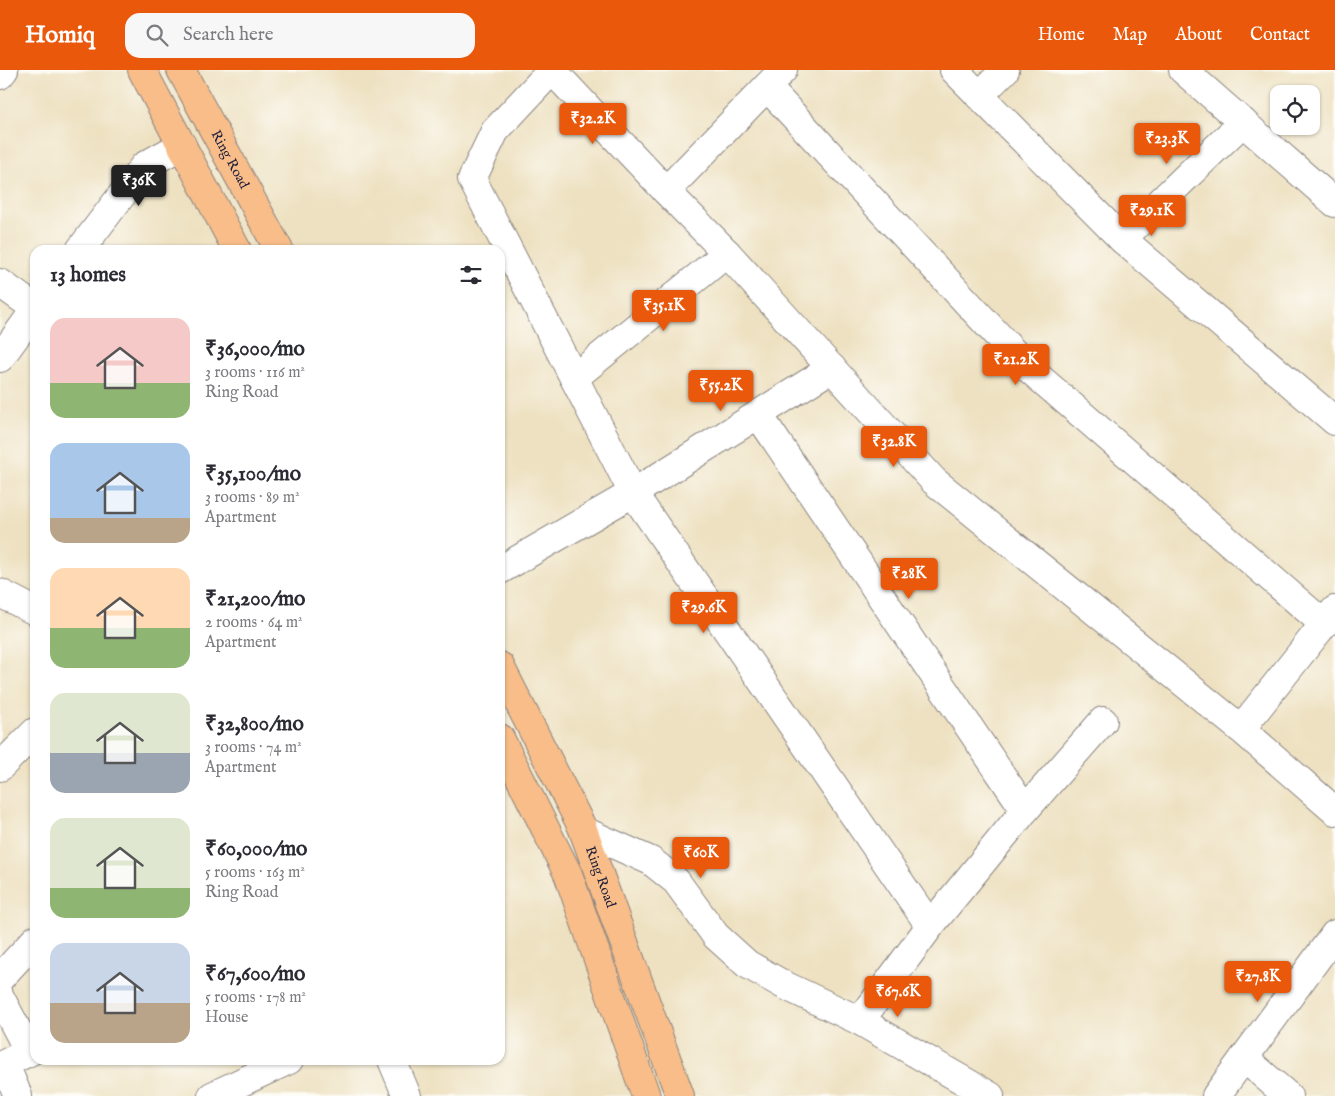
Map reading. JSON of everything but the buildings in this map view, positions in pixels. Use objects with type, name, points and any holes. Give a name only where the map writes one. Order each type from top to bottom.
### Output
[{"type":"highway","points":[[142,70],[234,245]]},
{"type":"highway","name":"Ring Road","points":[[181,70],[276,245]]},
{"type":"highway","name":"Ring Road","points":[[505,676],[584,831],[680,1096]]},
{"type":"highway","points":[[505,748],[568,874],[646,1096]]},
{"type":"street","points":[[0,75],[4,70]]},
{"type":"street","points":[[930,926],[633,493],[472,179],[495,131],[552,70],[727,253],[934,481],[1241,729],[1335,811]]},
{"type":"street","points":[[954,70],[1122,239],[1333,416]]},
{"type":"street","points":[[979,96],[1005,70]]},
{"type":"street","points":[[1183,70],[1335,203]]},
{"type":"street","points":[[666,191],[775,78],[1028,368],[1329,617],[1241,729]]},
{"type":"street","points":[[1122,239],[1242,122]]},
{"type":"street","points":[[84,245],[144,166],[182,145]]},
{"type":"street","points":[[574,378],[727,253]]},
{"type":"street","points":[[0,283],[30,305]]},
{"type":"street","points":[[0,358],[30,316]]},
{"type":"street","points":[[505,567],[633,493],[832,368]]},
{"type":"street","points":[[758,414],[1025,810]]},
{"type":"street","points":[[0,593],[30,609]]},
{"type":"street","points":[[860,1021],[930,926],[1025,810],[1103,721]]},
{"type":"street","points":[[0,767],[30,737]]},
{"type":"street","points":[[584,831],[651,861],[670,876],[676,881],[716,936],[747,964],[784,985],[860,1021],[990,1096]]},
{"type":"street","points":[[1216,1096],[1335,934]]},
{"type":"street","points":[[0,978],[30,945]]},
{"type":"street","points":[[0,997],[30,1048]]},
{"type":"street","points":[[18,1096],[2,1065],[30,1052]]},
{"type":"street","points":[[1244,1058],[1288,1096]]},
{"type":"street","points":[[212,1096],[278,1065]]},
{"type":"street","points":[[394,1065],[407,1096]]}]
